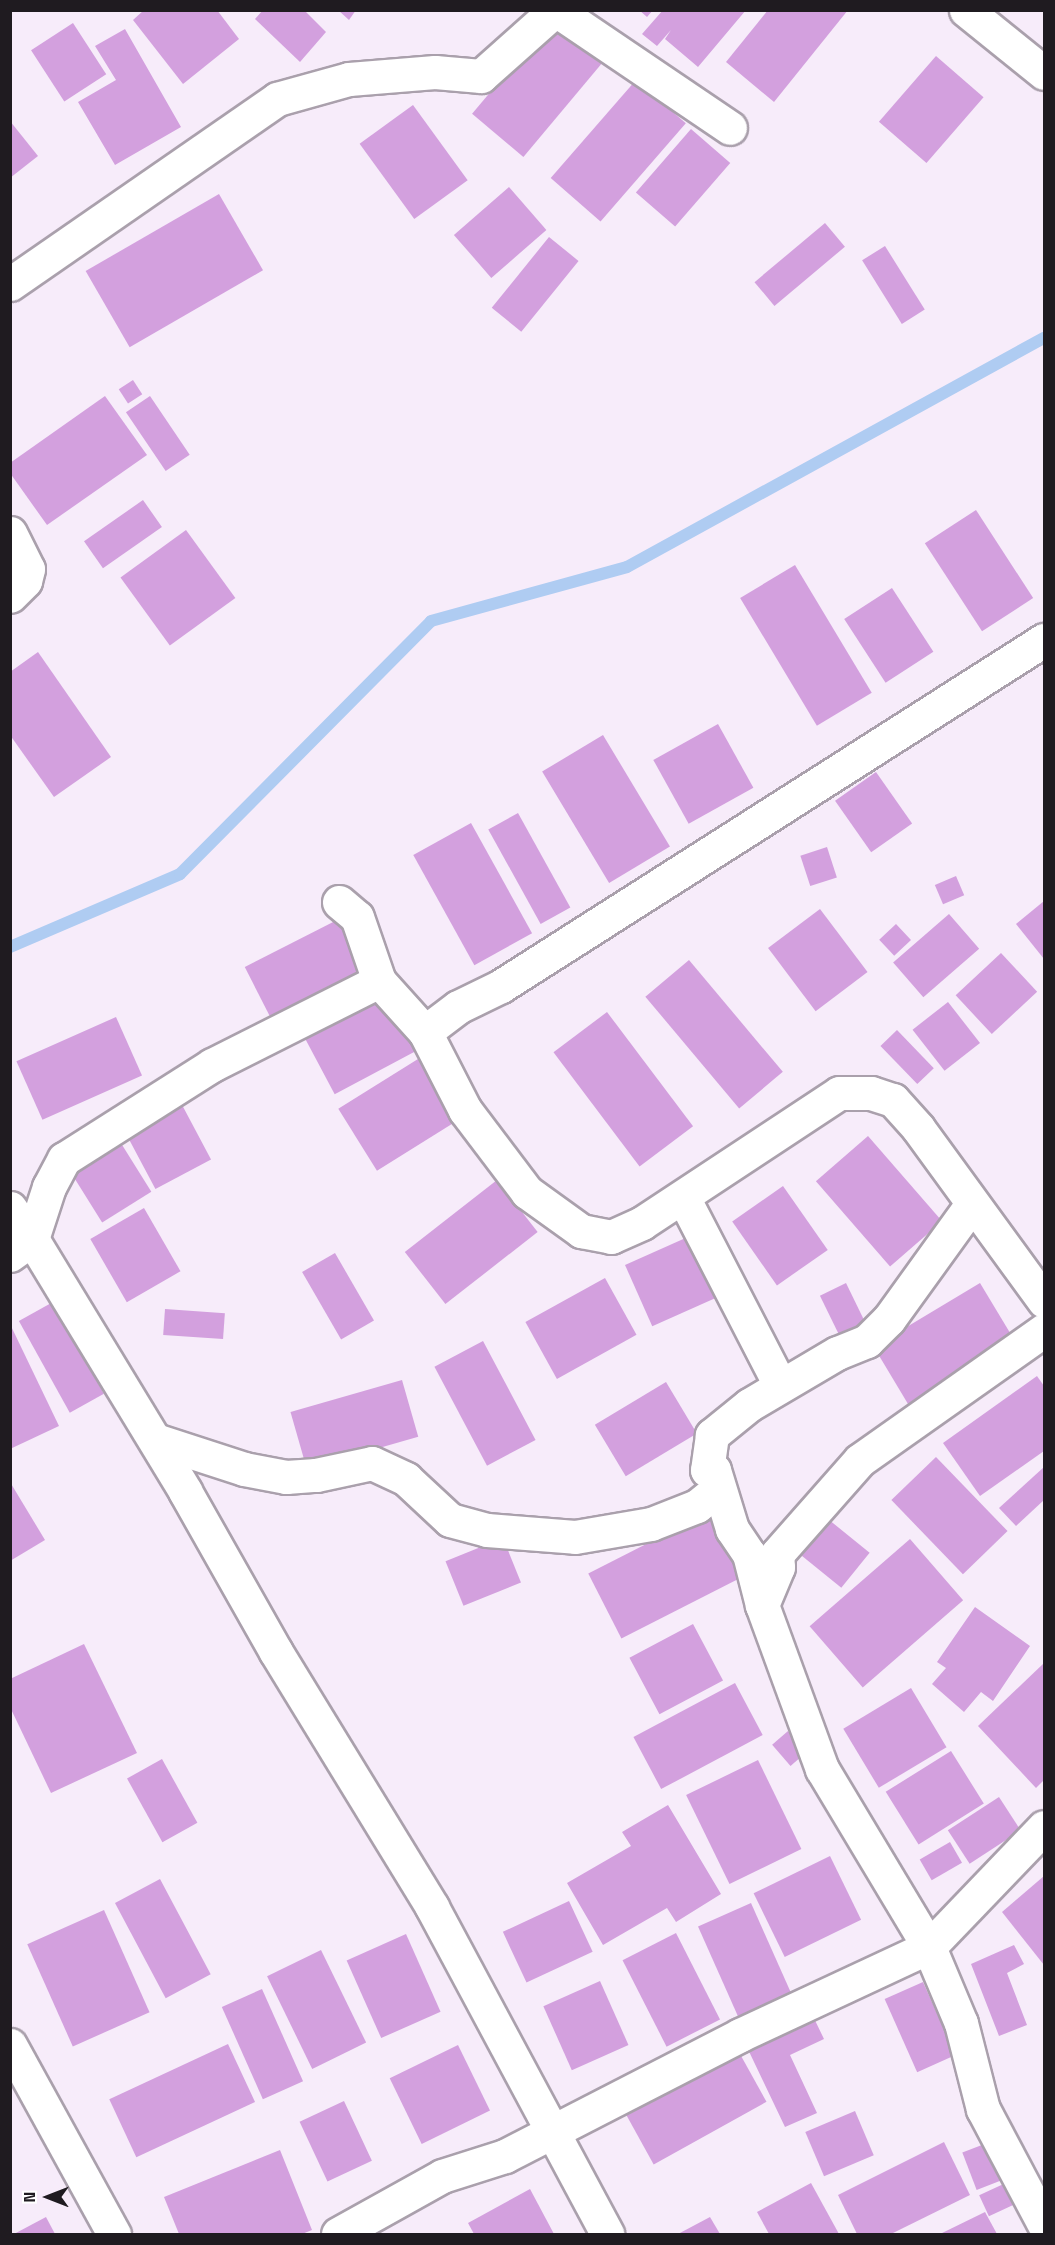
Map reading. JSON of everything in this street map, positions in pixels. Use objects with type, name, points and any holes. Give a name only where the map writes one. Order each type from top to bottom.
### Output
[{"type":"street","points":[[10,284],[277,99],[349,80],[435,72],[481,76],[555,10],[730,128]]},
{"type":"street","points":[[966,10],[1044,73]]},
{"type":"street","points":[[10,533],[28,569],[25,581],[10,596]]},
{"type":"street","points":[[425,1032],[458,1007],[511,980],[1044,640]]},
{"type":"street","points":[[339,902],[357,917],[379,981],[425,1032],[465,1110],[526,1192],[581,1231],[611,1237],[642,1223],[839,1093],[871,1093],[893,1100],[1044,1301]]},
{"type":"street","points":[[21,1247],[64,1159],[212,1065],[379,981]]},
{"type":"street","points":[[682,1197],[780,1385]]},
{"type":"street","points":[[972,1204],[889,1319],[867,1341],[780,1385],[712,1435],[707,1470],[714,1470],[732,1529],[749,1554],[762,1605],[822,1769],[929,1947],[961,2023],[983,2109],[1044,2224]]},
{"type":"street","points":[[10,1208],[21,1247],[154,1440],[287,1672],[432,1907],[606,2235]]},
{"type":"street","points":[[762,1605],[778,1567],[777,1554],[860,1460],[1044,1330]]},
{"type":"street","points":[[154,1440],[244,1469],[286,1477],[316,1475],[372,1463],[406,1479],[450,1520],[487,1530],[575,1537],[651,1524],[697,1506],[719,1488]]},
{"type":"street","points":[[338,2235],[442,2176],[505,2157],[551,2130],[740,2035],[929,1947],[1044,1827]]},
{"type":"street","points":[[10,2045],[114,2235]]},
{"type":"building","points":[[144,10],[217,10],[239,39],[183,84],[133,20]]},
{"type":"building","points":[[263,10],[304,10],[326,32],[300,62],[255,19]]},
{"type":"building","points":[[338,10],[356,10],[349,20]]},
{"type":"building","points":[[639,10],[653,10],[647,17]]},
{"type":"building","points":[[663,10],[746,10],[698,67],[665,39],[671,30],[657,46],[642,34]]},
{"type":"building","points":[[768,10],[848,10],[774,102],[726,62]]},
{"type":"building","points":[[555,15],[606,58],[523,157],[472,114]]},
{"type":"building","points":[[73,23],[106,74],[64,101],[31,50]]},
{"type":"building","points":[[125,29],[181,127],[115,165],[78,102],[116,80],[95,46]]},
{"type":"building","points":[[936,56],[984,97],[926,163],[879,122]]},
{"type":"building","points":[[636,80],[686,123],[601,221],[551,178]]},
{"type":"building","points":[[413,105],[468,180],[414,219],[360,144]]},
{"type":"building","points":[[10,121],[38,156],[10,178]]},
{"type":"building","points":[[691,129],[730,163],[675,227],[636,192]]},
{"type":"building","points":[[509,187],[546,230],[491,278],[454,235]]},
{"type":"building","points":[[219,194],[263,270],[130,347],[86,271]]},
{"type":"building","points":[[825,223],[845,247],[774,306],[755,282]]},
{"type":"building","points":[[549,237],[579,261],[521,332],[492,308]]},
{"type":"building","points":[[885,246],[925,310],[902,324],[862,260]]},
{"type":"building","points":[[133,380],[142,394],[128,404],[119,389]]},
{"type":"building","points":[[105,396],[147,455],[47,525],[10,473],[10,463]]},
{"type":"building","points":[[150,396],[190,455],[166,471],[126,412]]},
{"type":"building","points":[[143,500],[162,527],[103,568],[84,541]]},
{"type":"building","points":[[976,510],[1033,598],[982,631],[925,543]]},
{"type":"building","points":[[186,530],[235,598],[170,646],[120,578]]},
{"type":"building","points":[[795,565],[872,693],[817,726],[740,598]]},
{"type":"building","points":[[892,588],[933,652],[886,683],[844,619]]},
{"type":"building","points":[[38,652],[111,757],[54,797],[10,735],[10,672]]},
{"type":"building","points":[[718,724],[753,788],[689,824],[653,760]]},
{"type":"building","points":[[603,735],[670,846],[609,883],[542,772]]},
{"type":"building","points":[[876,772],[912,824],[871,852],[835,801]]},
{"type":"building","points":[[518,813],[570,907],[541,924],[488,829]]},
{"type":"building","points":[[471,823],[532,933],[474,965],[413,855]]},
{"type":"building","points":[[827,847],[837,877],[810,886],[800,856]]},
{"type":"building","points":[[956,876],[964,895],[943,904],[935,885]]},
{"type":"building","points":[[1044,901],[1044,959],[1016,924]]},
{"type":"building","points":[[820,909],[868,972],[816,1011],[768,948]]},
{"type":"building","points":[[949,914],[979,949],[923,997],[893,963]]},
{"type":"building","points":[[341,918],[369,972],[272,1021],[245,967]]},
{"type":"building","points":[[896,924],[911,940],[894,956],[879,940]]},
{"type":"building","points":[[1001,953],[1037,992],[992,1034],[956,995]]},
{"type":"building","points":[[689,960],[783,1072],[739,1108],[645,997]]},
{"type":"building","points":[[385,995],[415,1052],[335,1094],[305,1038]]},
{"type":"building","points":[[948,1002],[980,1043],[945,1071],[913,1030]]},
{"type":"building","points":[[607,1012],[693,1126],[640,1167],[553,1052]]},
{"type":"building","points":[[116,1017],[142,1075],[42,1120],[16,1061]]},
{"type":"building","points":[[897,1030],[934,1068],[917,1084],[880,1046]]},
{"type":"building","points":[[418,1059],[457,1121],[377,1171],[338,1109]]},
{"type":"building","points":[[181,1103],[211,1160],[155,1189],[125,1133]]},
{"type":"building","points":[[868,1136],[942,1221],[890,1267],[816,1181]]},
{"type":"building","points":[[119,1140],[151,1192],[102,1222],[70,1171]]},
{"type":"building","points":[[497,1180],[538,1232],[445,1304],[405,1252]]},
{"type":"building","points":[[783,1186],[828,1250],[777,1285],[732,1222]]},
{"type":"building","points":[[144,1208],[180,1271],[127,1302],[90,1239]]},
{"type":"building","points":[[699,1232],[726,1293],[652,1326],[625,1265]]},
{"type":"building","points":[[335,1253],[374,1321],[341,1340],[302,1272]]},
{"type":"building","points":[[605,1278],[637,1335],[557,1379],[525,1322]]},
{"type":"building","points":[[846,1283],[869,1331],[843,1343],[820,1296]]},
{"type":"building","points":[[980,1283],[1017,1344],[910,1408],[874,1347]]},
{"type":"building","points":[[53,1302],[104,1394],[70,1413],[19,1321]]},
{"type":"building","points":[[165,1309],[225,1313],[223,1339],[163,1335]]},
{"type":"building","points":[[10,1324],[59,1426],[10,1449]]},
{"type":"building","points":[[483,1341],[536,1440],[487,1466],[434,1367]]},
{"type":"building","points":[[1037,1376],[1044,1386],[1044,1451],[980,1496],[943,1443]]},
{"type":"building","points":[[402,1380],[418,1437],[307,1469],[290,1412]]},
{"type":"building","points":[[666,1382],[697,1433],[626,1476],[595,1425]]},
{"type":"building","points":[[936,1457],[1008,1531],[963,1574],[891,1500]]},
{"type":"building","points":[[1044,1467],[1044,1500],[1016,1526],[999,1508]]},
{"type":"building","points":[[10,1482],[45,1540],[10,1561]]},
{"type":"building","points":[[713,1510],[746,1575],[621,1639],[588,1574]]},
{"type":"building","points":[[823,1515],[870,1553],[841,1588],[795,1550]]},
{"type":"building","points":[[503,1538],[521,1583],[463,1606],[446,1561]]},
{"type":"building","points":[[910,1539],[963,1600],[863,1687],[810,1626]]},
{"type":"building","points":[[975,1607],[1030,1646],[993,1701],[981,1692],[964,1712],[932,1684],[946,1668],[937,1662]]},
{"type":"building","points":[[693,1624],[723,1681],[659,1714],[629,1658]]},
{"type":"building","points":[[84,1644],[137,1753],[51,1793],[10,1707],[10,1679]]},
{"type":"building","points":[[1044,1663],[1044,1780],[1036,1788],[978,1726]]},
{"type":"building","points":[[735,1683],[763,1735],[661,1789],[633,1737]]},
{"type":"building","points":[[911,1688],[947,1747],[879,1788],[843,1729]]},
{"type":"building","points":[[788,1731],[806,1752],[791,1766],[772,1745]]},
{"type":"building","points":[[951,1751],[984,1804],[919,1844],[886,1792]]},
{"type":"building","points":[[162,1759],[197,1823],[162,1842],[127,1778]]},
{"type":"building","points":[[758,1760],[801,1849],[729,1884],[686,1795]]},
{"type":"building","points":[[999,1797],[1021,1831],[970,1864],[948,1830]]},
{"type":"building","points":[[668,1805],[721,1894],[676,1922],[667,1908],[603,1945],[567,1883],[631,1846],[622,1832]]},
{"type":"building","points":[[950,1842],[962,1863],[932,1880],[920,1860]]},
{"type":"building","points":[[830,1856],[861,1920],[785,1957],[754,1893]]},
{"type":"building","points":[[1044,1876],[1044,1965],[1002,1912]]},
{"type":"building","points":[[160,1879],[211,1974],[166,1998],[115,1903]]},
{"type":"building","points":[[569,1901],[593,1952],[527,1983],[503,1932]]},
{"type":"building","points":[[751,1903],[796,2003],[743,2027],[698,1927]]},
{"type":"building","points":[[104,1910],[150,2012],[73,2046],[27,1944]]},
{"type":"building","points":[[676,1933],[720,2019],[667,2047],[623,1960]]},
{"type":"building","points":[[406,1934],[441,2012],[381,2038],[347,1960]]},
{"type":"building","points":[[1014,1945],[1024,1964],[1007,1973],[1027,2025],[999,2036],[971,1964]]},
{"type":"building","points":[[321,1950],[366,2043],[312,2069],[267,1976]]},
{"type":"building","points":[[600,1981],[628,2045],[572,2070],[543,2006]]},
{"type":"building","points":[[923,1982],[956,2055],[917,2072],[885,1999]]},
{"type":"building","points":[[262,1989],[303,2081],[263,2099],[222,2007]]},
{"type":"building","points":[[810,2010],[824,2039],[790,2055],[817,2113],[785,2127],[744,2041]]},
{"type":"building","points":[[228,2044],[255,2102],[136,2157],[109,2099]]},
{"type":"building","points":[[458,2045],[490,2111],[422,2144],[390,2078]]},
{"type":"building","points":[[735,2045],[767,2102],[654,2164],[622,2108]]},
{"type":"building","points":[[344,2101],[372,2161],[327,2182],[300,2122]]},
{"type":"building","points":[[855,2111],[874,2155],[824,2176],[805,2132]]},
{"type":"building","points":[[995,2140],[1009,2177],[977,2190],[962,2153]]},
{"type":"building","points":[[944,2142],[970,2195],[891,2234],[857,2234],[838,2195]]},
{"type":"building","points":[[280,2150],[312,2230],[302,2234],[179,2234],[164,2197]]},
{"type":"building","points":[[1010,2181],[1020,2202],[989,2216],[979,2195]]},
{"type":"building","points":[[811,2183],[839,2234],[769,2234],[757,2212]]},
{"type":"building","points":[[530,2189],[554,2234],[474,2234],[468,2223]]},
{"type":"building","points":[[985,2212],[997,2234],[940,2234]]},
{"type":"building","points":[[46,2217],[55,2234],[14,2234]]},
{"type":"building","points":[[710,2217],[720,2234],[678,2234]]},
{"type":"waterway","points":[[10,947],[180,874],[431,621],[627,567],[1044,338]]}]
